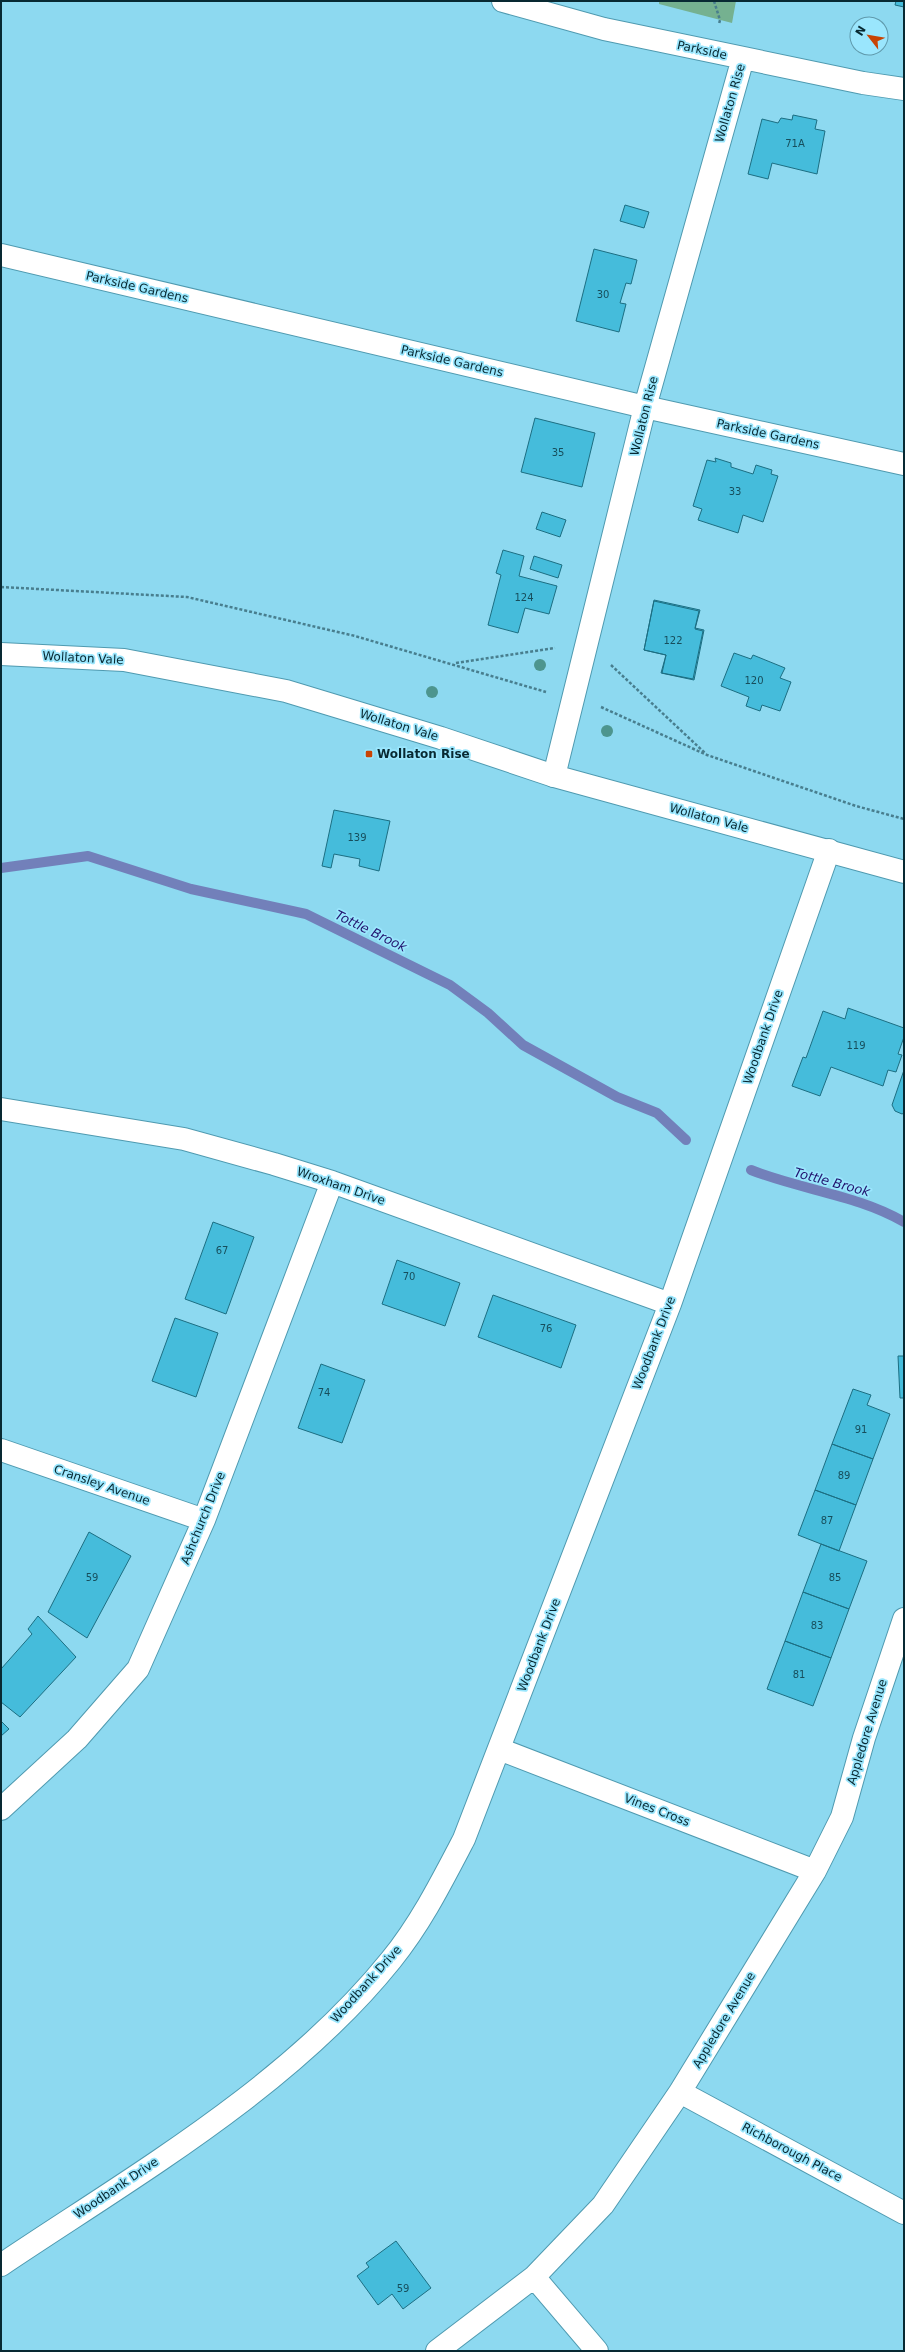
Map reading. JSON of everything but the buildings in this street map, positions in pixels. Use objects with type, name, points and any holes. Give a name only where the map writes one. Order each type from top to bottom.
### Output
[{"type":"street","name":"Parkside","points":[[503,1],[604,29],[863,83],[904,89]]},
{"type":"street","name":"Wollaton Rise","points":[[554,776],[645,407],[743,58]]},
{"type":"street","name":"Parkside Gardens","points":[[1,255],[645,407],[904,464]]},
{"type":"street","name":"Wollaton Vale","points":[[1,654],[124,660],[286,691],[441,738],[554,776],[829,850],[904,872]]},
{"type":"street","name":"Woodbank Drive","points":[[1,2264],[201,2131],[279,2070],[344,2012],[392,1959],[430,1905],[464,1838],[670,1304],[829,850]]},
{"type":"street","name":"Wroxham Drive","points":[[1,1109],[184,1139],[332,1182],[670,1304]]},
{"type":"street","name":"Ashchurch Drive","points":[[1,1809],[77,1739],[138,1668],[204,1520],[332,1182]]},
{"type":"street","name":"Cransley Avenue","points":[[1,1450],[204,1520]]},
{"type":"street","name":"Appledore Avenue","points":[[437,2351],[534,2277],[603,2205],[680,2092],[815,1871],[842,1817],[892,1650],[904,1619]]},
{"type":"street","name":"Vines Cross","points":[[499,1749],[815,1871]]},
{"type":"street","name":"Richborough Place","points":[[680,2092],[904,2213]]},
{"type":"street","points":[[534,2277],[597,2351]]},
{"type":"path","points":[[1,587],[187,597],[355,636],[572,700],[599,706],[707,755],[856,806],[904,819]]},
{"type":"green space","points":[[659,1],[736,1],[732,23],[659,4]]},
{"type":"waterway","name":"Tottle Brook","points":[[1,868],[88,856],[191,889],[306,914],[450,985],[488,1013],[523,1045],[617,1097],[657,1113],[686,1140]]},
{"type":"waterway","name":"Tottle Brook","points":[[751,1170],[790,1183],[868,1205],[904,1222]]},
{"type":"place","name":"Wollaton Rise","points":[[369,754]]}]
